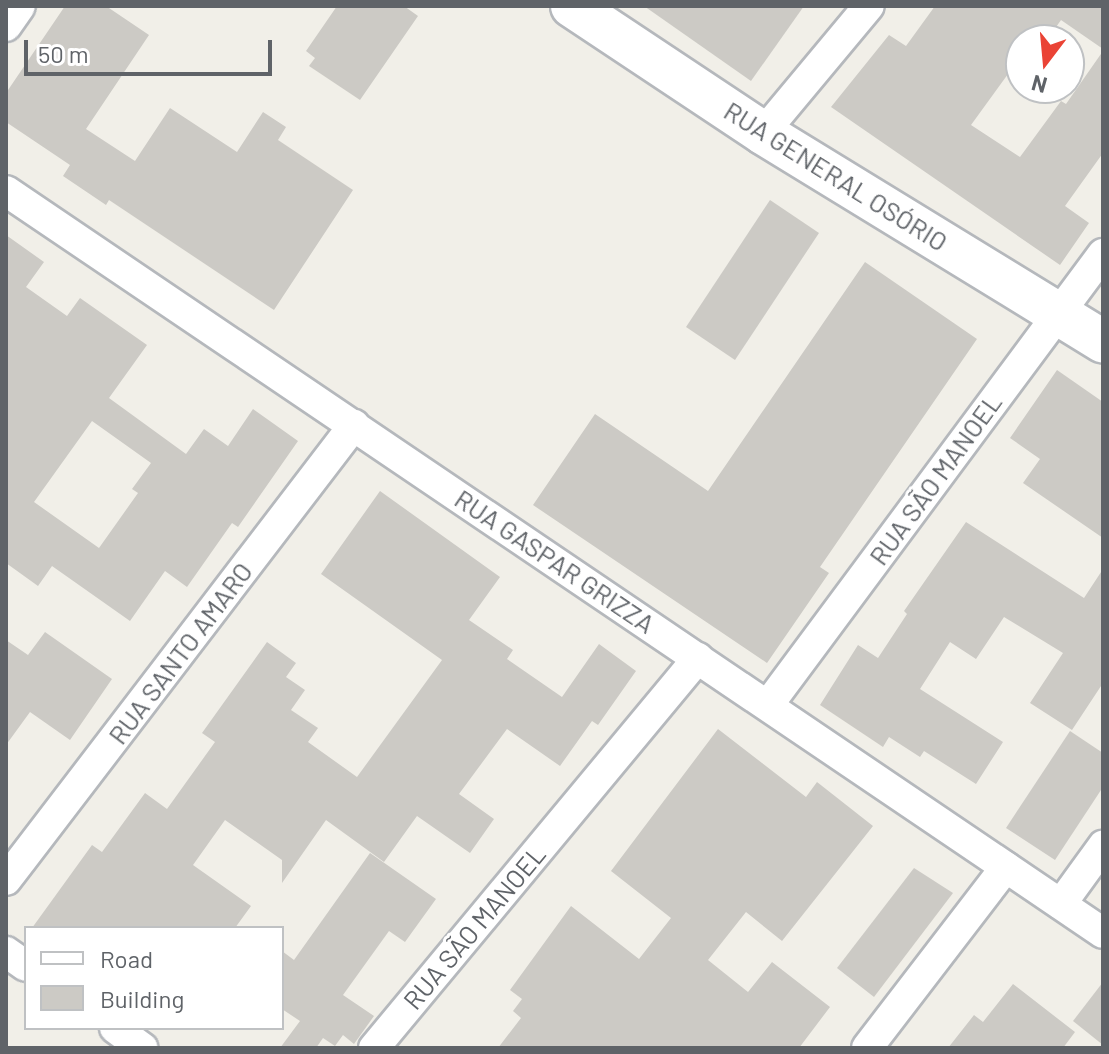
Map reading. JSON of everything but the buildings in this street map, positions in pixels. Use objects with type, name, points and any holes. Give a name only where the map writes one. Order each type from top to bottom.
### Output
[{"type":"street","points":[[6,26],[20,6]]},
{"type":"street","name":"RUA GENERAL OSÓRIO","points":[[572,6],[763,133],[1103,341]]},
{"type":"street","points":[[763,133],[869,6]]},
{"type":"street","name":"RUA GASPAR GRIZZA","points":[[6,191],[1103,933]]},
{"type":"street","name":"RUA SÃO MANOEL","points":[[768,705],[1103,254]]},
{"type":"street","name":"RUA SANTO AMARO","points":[[6,880],[354,425]]},
{"type":"street","name":"RUA SÃO MANOEL","points":[[374,1048],[698,658]]},
{"type":"street","points":[[1061,904],[1103,846]]},
{"type":"street","points":[[867,1048],[1006,867]]},
{"type":"street","points":[[6,952],[24,965]]},
{"type":"street","points":[[118,1030],[143,1048]]}]
